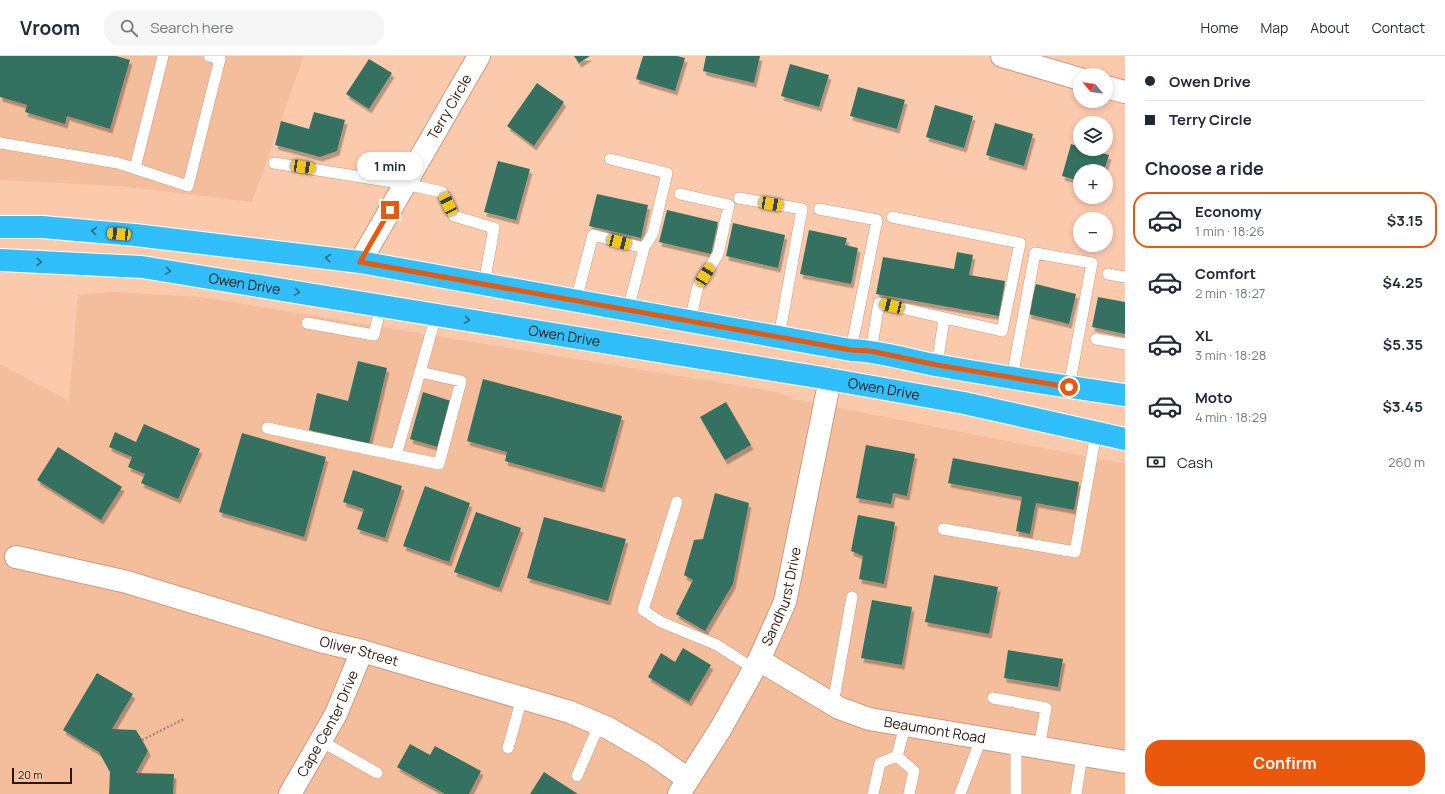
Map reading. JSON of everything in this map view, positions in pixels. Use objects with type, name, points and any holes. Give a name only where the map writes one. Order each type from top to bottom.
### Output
[{"type":"highway","points":[[0,227],[42,227],[135,235],[360,262],[779,337],[861,350],[937,365],[1125,395]]},
{"type":"highway","name":"Owen Drive","points":[[0,260],[142,267],[830,379],[964,403],[1125,439]]},
{"type":"street","name":"Terry Circle","points":[[360,262],[479,56]]},
{"type":"street","points":[[1002,56],[1073,77]]},
{"type":"street","points":[[1113,89],[1125,92]]},
{"type":"street","name":"Sandhurst Drive","points":[[684,786],[721,728],[756,664],[784,602],[830,379]]},
{"type":"street","name":"Oliver Street","points":[[16,557],[126,582],[320,641],[362,651],[570,712],[599,725],[651,753],[684,786]]},
{"type":"street","name":"Cape Center Drive","points":[[290,794],[336,714],[362,651]]},
{"type":"street","name":"Beaumont Road","points":[[756,664],[833,704],[869,719],[1125,762]]},
{"type":"lane","points":[[135,168],[163,56]]},
{"type":"lane","points":[[0,143],[118,163],[188,186],[220,59],[209,56]]},
{"type":"lane","points":[[610,159],[668,173],[653,233],[644,248],[628,310]]},
{"type":"lane","points":[[274,163],[405,184],[442,192],[454,216],[494,228],[484,284]]},
{"type":"lane","points":[[680,194],[729,205],[718,254],[698,286],[690,321]]},
{"type":"lane","points":[[739,198],[802,209],[779,337]]},
{"type":"lane","points":[[819,209],[877,220],[861,350]]},
{"type":"lane","points":[[861,350],[879,303],[1002,331],[1020,243],[892,217]]},
{"type":"lane","points":[[576,300],[593,235],[644,248]]},
{"type":"lane","points":[[1012,378],[1035,253],[1092,263],[1069,387]]},
{"type":"lane","points":[[1108,274],[1125,277]]},
{"type":"lane","points":[[307,323],[374,335],[381,306]]},
{"type":"lane","points":[[396,455],[436,315]]},
{"type":"lane","points":[[937,365],[944,319]]},
{"type":"lane","points":[[1096,340],[1125,344]]},
{"type":"lane","points":[[267,428],[439,464],[461,381],[420,372]]},
{"type":"lane","points":[[943,529],[1075,552],[1096,432]]},
{"type":"lane","points":[[676,502],[643,610],[661,622],[718,645],[756,664]]},
{"type":"lane","points":[[833,704],[852,597]]},
{"type":"lane","points":[[508,748],[522,698]]},
{"type":"lane","points":[[993,698],[1046,708],[1040,748]]},
{"type":"lane","points":[[577,776],[599,725]]},
{"type":"lane","points":[[897,756],[905,726]]},
{"type":"lane","points":[[960,794],[981,739]]},
{"type":"lane","points":[[321,741],[378,773]]},
{"type":"lane","points":[[1016,744],[1016,794]]},
{"type":"lane","points":[[1076,794],[1082,755]]},
{"type":"lane","points":[[873,794],[880,763],[897,756]]},
{"type":"lane","points":[[897,756],[914,771],[909,794]]},
{"type":"path","points":[[142,740],[184,719]]},
{"type":"shaded area","points":[[0,56],[304,56],[252,202],[119,186],[0,180]]},
{"type":"shaded area","points":[[113,292],[201,297],[777,392],[794,399],[1125,464],[1125,794],[0,794],[0,364],[69,401],[78,295]]},
{"type":"building","points":[[0,56],[116,56],[130,60],[110,129],[67,116],[65,124],[25,112],[27,105],[0,97]]},
{"type":"building","points":[[574,56],[590,56],[579,63]]},
{"type":"building","points":[[643,56],[677,56],[685,58],[675,91],[636,79]]},
{"type":"building","points":[[706,56],[760,56],[754,83],[703,71]]},
{"type":"building","points":[[369,59],[392,73],[369,109],[346,94]]},
{"type":"building","points":[[790,64],[829,75],[819,107],[781,96]]},
{"type":"building","points":[[537,83],[564,102],[534,146],[507,126]]},
{"type":"building","points":[[858,87],[905,100],[897,129],[850,116]]},
{"type":"building","points":[[935,105],[973,116],[964,148],[926,137]]},
{"type":"building","points":[[314,112],[345,120],[337,151],[320,157],[275,145],[281,121],[309,129]]},
{"type":"building","points":[[995,123],[1033,134],[1024,166],[986,155]]},
{"type":"building","points":[[1071,144],[1073,145],[1073,156],[1109,156],[1106,164],[1073,164],[1073,179],[1062,176]]},
{"type":"building","points":[[498,161],[530,169],[516,220],[484,212]]},
{"type":"building","points":[[597,194],[648,205],[641,238],[589,226]]},
{"type":"building","points":[[667,210],[718,222],[711,254],[659,242]]},
{"type":"building","points":[[733,223],[785,235],[778,268],[726,256]]},
{"type":"building","points":[[809,230],[847,238],[845,245],[858,248],[851,284],[800,274]]},
{"type":"building","points":[[957,252],[973,255],[969,275],[1005,281],[999,316],[876,294],[883,257],[954,269]]},
{"type":"building","points":[[1036,284],[1076,294],[1069,324],[1028,314]]},
{"type":"building","points":[[1098,297],[1125,302],[1125,334],[1092,327]]},
{"type":"building","points":[[358,361],[387,368],[369,444],[309,430],[317,393],[348,401]]},
{"type":"building","points":[[483,379],[622,416],[602,488],[505,461],[507,452],[467,441]]},
{"type":"building","points":[[423,392],[451,401],[438,447],[410,439]]},
{"type":"building","points":[[726,402],[751,445],[725,460],[700,417]]},
{"type":"building","points":[[144,424],[200,449],[178,499],[141,483],[145,474],[128,467],[132,457],[109,447],[115,432],[136,442]]},
{"type":"building","points":[[242,433],[326,457],[304,537],[219,512]]},
{"type":"building","points":[[866,445],[915,454],[907,496],[893,493],[891,504],[856,498]]},
{"type":"building","points":[[58,447],[122,487],[101,520],[37,480]]},
{"type":"building","points":[[953,458],[1079,482],[1074,510],[1036,503],[1030,534],[1016,531],[1022,497],[948,483]]},
{"type":"building","points":[[353,470],[402,486],[385,538],[357,529],[364,509],[343,502]]},
{"type":"building","points":[[425,486],[470,503],[449,562],[403,546]]},
{"type":"building","points":[[715,493],[749,503],[733,584],[705,631],[676,614],[693,580],[684,575],[694,540],[703,539]]},
{"type":"building","points":[[476,512],[521,528],[499,588],[454,572]]},
{"type":"building","points":[[858,515],[895,522],[884,584],[859,579],[863,556],[851,551]]},
{"type":"building","points":[[544,517],[626,539],[608,601],[527,578]]},
{"type":"building","points":[[934,575],[998,587],[989,634],[925,622]]},
{"type":"building","points":[[872,600],[912,607],[902,665],[861,658]]},
{"type":"building","points":[[683,648],[711,665],[689,702],[648,677],[661,653],[675,662]]},
{"type":"building","points":[[1008,650],[1063,659],[1058,687],[1004,678]]},
{"type":"building","points":[[97,673],[133,694],[112,729],[136,730],[148,751],[136,773],[174,774],[173,794],[109,794],[110,772],[99,752],[63,730]]},
{"type":"building","points":[[410,744],[430,755],[435,746],[481,771],[469,794],[445,794],[397,767]]},
{"type":"building","points":[[544,772],[578,794],[530,794]]},
{"type":"route","points":[[390,210],[360,262],[851,350],[871,351],[937,365],[1069,387]]}]
